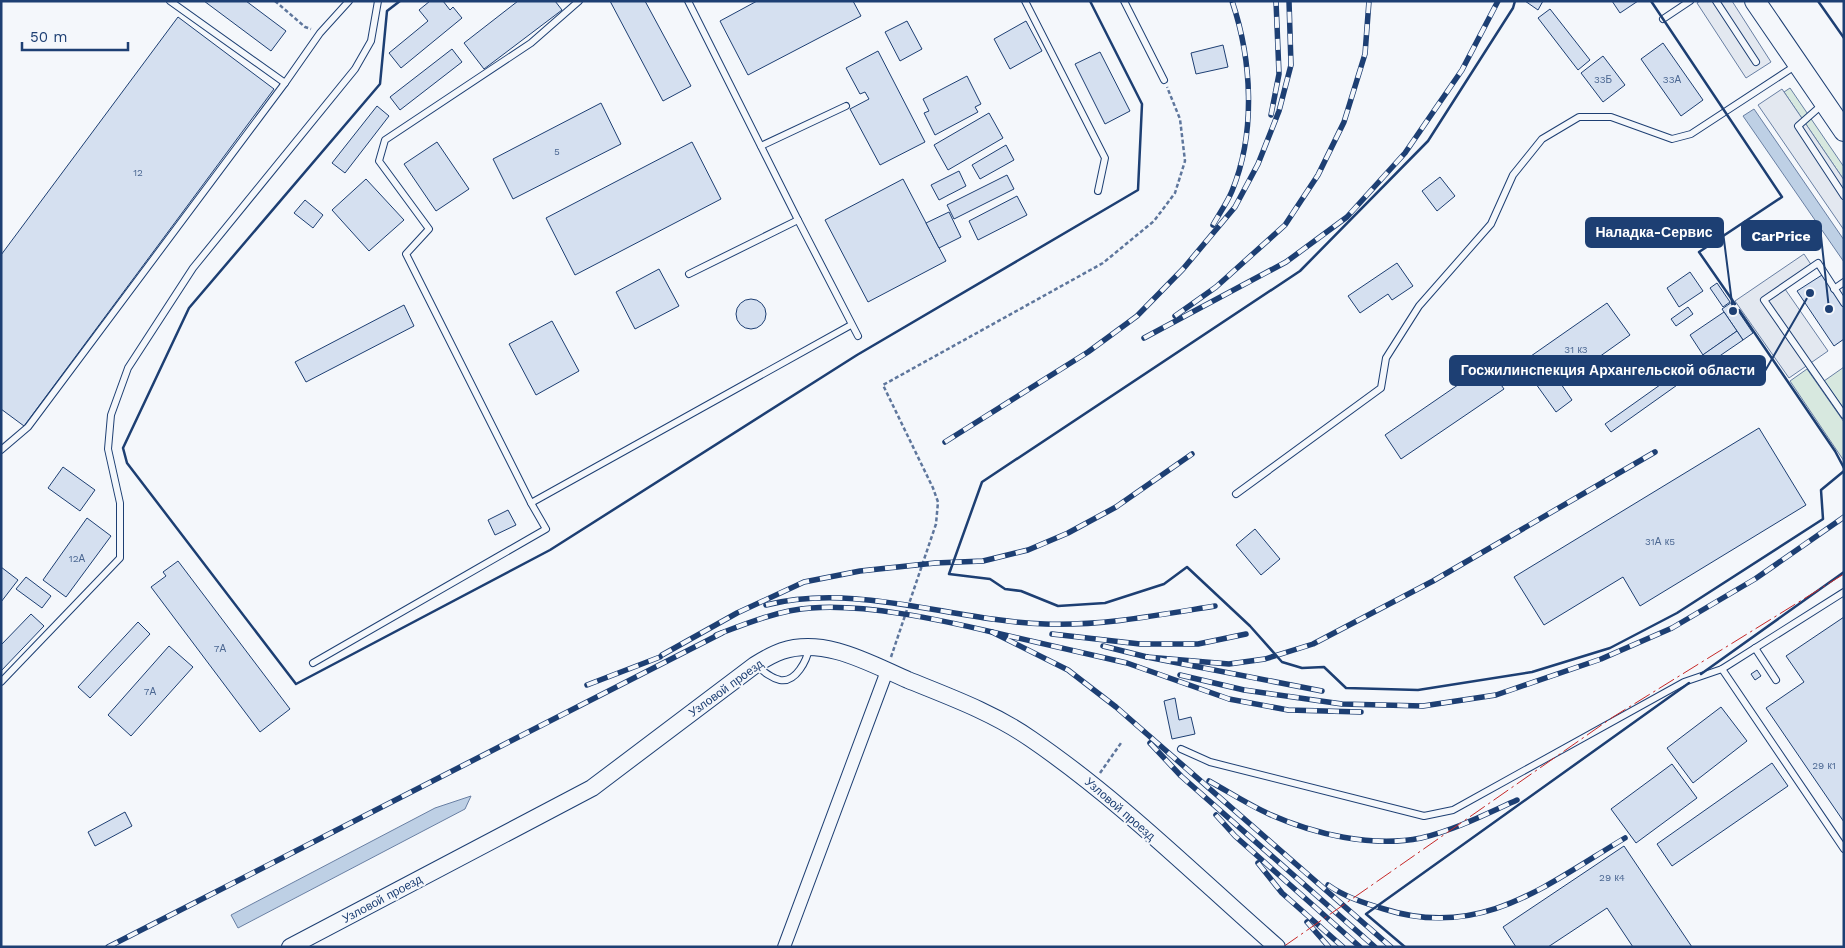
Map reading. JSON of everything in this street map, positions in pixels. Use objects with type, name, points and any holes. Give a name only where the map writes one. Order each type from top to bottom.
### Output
[{"type":"main road","points":[[1755,1],[1844,132]]},
{"type":"street","name":"Узловой проезд","points":[[290,947],[592,788],[755,665],[782,651],[809,647],[838,651],[887,671],[981,710],[1030,738],[1092,784],[1277,947]]},
{"type":"street","points":[[784,947],[887,671]]},
{"type":"lane","points":[[170,1],[286,83]]},
{"type":"lane","points":[[1,450],[28,427],[286,83],[320,33],[349,1]]},
{"type":"lane","points":[[1,682],[120,558],[120,503],[108,449],[111,415],[128,368],[193,268],[356,69],[371,41],[378,1]]},
{"type":"lane","points":[[313,663],[546,529],[530,503],[406,254],[430,229],[379,160],[385,140],[531,43],[579,1]]},
{"type":"lane","points":[[688,1],[858,336]]},
{"type":"lane","points":[[1025,1],[1105,158],[1098,191]]},
{"type":"lane","points":[[1124,1],[1164,80]]},
{"type":"lane","points":[[1663,19],[1690,1]]},
{"type":"lane","points":[[1716,1],[1756,62]]},
{"type":"lane","points":[[1236,494],[1381,388],[1386,358],[1418,306],[1491,224],[1513,175],[1542,139],[1579,117],[1612,117],[1672,139],[1691,134],[1798,64]]},
{"type":"lane","points":[[1824,103],[1798,126],[1844,196]]},
{"type":"lane","points":[[761,146],[846,106]]},
{"type":"lane","points":[[689,274],[798,220]]},
{"type":"lane","points":[[1844,303],[1818,263],[1764,300],[1844,415]]},
{"type":"lane","points":[[1834,289],[1844,282]]},
{"type":"lane","points":[[530,503],[852,325]]},
{"type":"lane","points":[[1181,749],[1210,762],[1424,816],[1453,810],[1684,682],[1722,669],[1844,592]]},
{"type":"lane","points":[[755,665],[782,681],[790,678],[807,658],[809,647]]},
{"type":"lane","points":[[1755,648],[1776,680]]},
{"type":"lane","points":[[1722,669],[1844,849]]},
{"type":"path","points":[[275,1],[305,27],[320,33]]},
{"type":"path","points":[[887,671],[936,524],[938,502],[883,385],[1102,263],[1154,221],[1175,193],[1185,161],[1180,118],[1164,80]]},
{"type":"path","points":[[1092,784],[1121,743]]},
{"type":"shaded area","points":[[1700,1],[1732,1],[1771,62],[1746,78],[1697,3]]},
{"type":"shaded area","points":[[1790,88],[1844,167],[1844,180],[1784,92]]},
{"type":"shaded area","points":[[1782,89],[1844,180],[1844,230],[1758,105]]},
{"type":"shaded area","points":[[1804,254],[1814,269],[1785,289],[1828,351],[1789,378],[1735,301]]},
{"type":"shaded area","points":[[1844,367],[1844,409],[1824,381]]},
{"type":"shaded area","points":[[1807,369],[1844,422],[1844,461],[1790,381]]},
{"type":"water","points":[[1754,109],[1844,240],[1844,262],[1743,116]]},
{"type":"water","points":[[471,796],[465,809],[238,928],[231,915],[435,808]]},
{"type":"building","points":[[204,1],[246,1],[286,31],[271,51]]},
{"type":"building","points":[[430,1],[443,1],[450,10],[453,7],[462,18],[401,68],[389,53],[428,21],[419,10]]},
{"type":"building","points":[[518,1],[555,1],[562,10],[484,69],[464,43]]},
{"type":"building","points":[[610,1],[645,1],[691,86],[663,101]]},
{"type":"building","points":[[757,1],[853,1],[861,16],[748,75],[720,21]]},
{"type":"building","points":[[1525,1],[1543,1],[1538,10]]},
{"type":"building","points":[[1612,1],[1638,1],[1620,13]]},
{"type":"building","points":[[1550,9],[1590,60],[1578,70],[1538,18]]},
{"type":"building","points":[[178,17],[274,89],[24,426],[1,409],[1,255]]},
{"type":"building","points":[[907,21],[922,49],[900,61],[885,32]]},
{"type":"building","points":[[1026,21],[1042,51],[1010,69],[994,39]]},
{"type":"building","points":[[1663,43],[1703,100],[1681,116],[1641,59]]},
{"type":"building","points":[[1223,45],[1228,67],[1196,74],[1191,53]]},
{"type":"building","points":[[452,49],[462,62],[400,110],[390,97]]},
{"type":"building","points":[[878,51],[925,142],[880,165],[850,109],[869,99],[865,92],[860,94],[846,68]]},
{"type":"building","points":[[1100,52],[1130,111],[1105,124],[1075,64]]},
{"type":"building","points":[[1603,56],[1625,85],[1603,102],[1581,73]]},
{"type":"building","points":[[967,76],[981,104],[975,107],[978,112],[935,135],[924,113],[929,111],[923,99]]},
{"type":"building","points":[[601,103],[621,144],[513,199],[493,159]]},
{"type":"building","points":[[377,106],[389,116],[345,173],[332,163]]},
{"type":"building","points":[[989,113],[1003,138],[948,170],[934,145]]},
{"type":"building","points":[[437,142],[469,189],[436,211],[404,164]]},
{"type":"building","points":[[692,142],[721,199],[575,275],[546,218]]},
{"type":"building","points":[[1006,145],[1014,160],[980,179],[972,165]]},
{"type":"building","points":[[959,171],[966,186],[939,200],[931,185]]},
{"type":"building","points":[[1007,175],[1014,189],[954,219],[947,205]]},
{"type":"building","points":[[1440,177],[1455,196],[1437,211],[1422,191]]},
{"type":"building","points":[[366,179],[404,220],[369,251],[332,210]]},
{"type":"building","points":[[903,179],[946,261],[868,302],[825,220]]},
{"type":"building","points":[[1017,196],[1027,215],[978,240],[969,221]]},
{"type":"building","points":[[305,200],[323,215],[313,228],[294,213]]},
{"type":"building","points":[[949,212],[961,237],[939,248],[926,223]]},
{"type":"building","points":[[1397,263],[1413,286],[1392,300],[1388,294],[1360,313],[1348,296]]},
{"type":"building","points":[[659,269],[679,306],[635,329],[616,292]]},
{"type":"building","points":[[1690,272],[1703,291],[1679,307],[1667,288]]},
{"type":"building","points":[[1822,275],[1844,308],[1844,339],[1834,346],[1797,291]]},
{"type":"building","points":[[1717,283],[1730,302],[1723,307],[1710,288]]},
{"type":"building","points":[[751,299],[762,303],[766,314],[762,325],[751,329],[740,325],[736,314],[740,303]]},
{"type":"building","points":[[1732,302],[1753,333],[1743,340],[1722,309]]},
{"type":"building","points":[[1607,303],[1630,335],[1561,384],[1572,400],[1556,412],[1521,363]]},
{"type":"building","points":[[404,305],[414,326],[306,382],[295,362]]},
{"type":"building","points":[[1688,307],[1693,314],[1676,326],[1671,319]]},
{"type":"building","points":[[1724,312],[1737,331],[1703,355],[1690,335]]},
{"type":"building","points":[[552,321],[579,371],[536,395],[509,344]]},
{"type":"building","points":[[1737,331],[1743,340],[1680,383],[1674,375]]},
{"type":"building","points":[[1487,365],[1504,389],[1401,459],[1385,435]]},
{"type":"building","points":[[1674,375],[1680,383],[1611,432],[1605,424]]},
{"type":"building","points":[[1759,428],[1806,505],[1640,606],[1623,577],[1544,625],[1514,577]]},
{"type":"building","points":[[63,467],[95,490],[80,511],[48,488]]},
{"type":"building","points":[[508,510],[516,525],[495,535],[488,520]]},
{"type":"building","points":[[87,518],[111,536],[66,597],[43,580]]},
{"type":"building","points":[[1255,529],[1280,559],[1261,575],[1236,545]]},
{"type":"building","points":[[178,561],[290,709],[260,732],[151,587],[166,576],[163,572]]},
{"type":"building","points":[[1,567],[18,580],[1,602]]},
{"type":"building","points":[[26,577],[51,596],[42,608],[16,589]]},
{"type":"building","points":[[31,614],[44,626],[1,671],[1,645]]},
{"type":"building","points":[[1844,617],[1844,822],[1766,708],[1804,682],[1786,656]]},
{"type":"building","points":[[138,622],[150,634],[90,698],[78,687]]},
{"type":"building","points":[[169,646],[193,667],[131,736],[108,715]]},
{"type":"building","points":[[1757,670],[1761,676],[1755,680],[1751,674]]},
{"type":"building","points":[[1175,698],[1179,720],[1191,717],[1195,734],[1172,739],[1164,701]]},
{"type":"building","points":[[1721,707],[1747,741],[1693,783],[1667,748]]},
{"type":"building","points":[[1772,763],[1788,786],[1672,866],[1657,844]]},
{"type":"building","points":[[1672,764],[1697,798],[1636,843],[1611,809]]},
{"type":"building","points":[[125,812],[132,826],[95,846],[88,832]]},
{"type":"building","points":[[1624,846],[1692,947],[1633,947],[1607,908],[1548,947],[1516,947],[1503,927]]},
{"type":"railway","points":[[1213,225],[1230,195],[1240,169],[1248,121],[1247,72],[1244,47],[1232,1]]},
{"type":"railway","points":[[1271,115],[1279,74],[1276,1]]},
{"type":"railway","points":[[945,442],[1088,352],[1137,316],[1183,269],[1235,207],[1258,164],[1279,111],[1291,65],[1289,1]]},
{"type":"railway","points":[[1175,316],[1216,287],[1285,225],[1318,175],[1344,122],[1365,54],[1369,1]]},
{"type":"railway","points":[[1144,338],[1286,262],[1347,217],[1405,153],[1462,70],[1498,1]]},
{"type":"railway","points":[[1322,691],[1147,657],[1229,664],[1265,659],[1313,644],[1433,581],[1655,452]]},
{"type":"railway","points":[[662,655],[737,613],[804,582],[860,571],[935,563],[983,561],[1028,550],[1068,533],[1116,507],[1192,454]]},
{"type":"railway","points":[[1180,675],[1244,690],[1342,704],[1423,706],[1496,695],[1601,659],[1672,628],[1755,579],[1844,517]]},
{"type":"railway","points":[[766,605],[801,599],[870,600],[976,617],[1045,624],[1088,623],[1130,619],[1215,606]]},
{"type":"railway","points":[[716,635],[762,618],[799,609],[832,607],[878,610],[992,632]]},
{"type":"railway","points":[[1361,712],[1288,710],[1229,699],[1127,663],[992,632],[1068,670],[1116,707],[1391,947]]},
{"type":"railway","points":[[108,947],[722,633]]},
{"type":"railway","points":[[1052,634],[1140,644],[1198,644],[1246,634]]},
{"type":"railway","points":[[1103,646],[1147,657]]},
{"type":"railway","points":[[587,685],[660,657]]},
{"type":"railway","points":[[1150,743],[1181,776],[1375,947]]},
{"type":"railway","points":[[1209,781],[1254,807],[1286,821],[1324,833],[1363,840],[1402,841],[1434,835],[1517,800]]},
{"type":"railway","points":[[1216,815],[1235,836],[1360,947]]},
{"type":"railway","points":[[1328,885],[1348,896],[1384,909],[1419,917],[1451,918],[1482,913],[1511,903],[1540,889],[1625,838]]},
{"type":"railway","points":[[1258,863],[1282,893],[1343,947]]},
{"type":"railway","points":[[1307,922],[1329,947]]},
{"type":"wall","points":[[400,1],[387,11],[380,84],[189,308],[123,448],[127,463],[296,684],[550,550],[857,355],[1138,190],[1142,104],[1090,1]]},
{"type":"wall","points":[[1515,1],[1513,8],[1428,141],[1300,271],[982,482],[949,574],[990,579],[1005,589],[1021,591],[1058,606],[1105,603],[1164,584],[1187,567],[1250,626],[1282,662],[1302,668],[1324,667],[1346,688],[1418,690],[1532,672],[1610,648],[1677,613],[1823,519],[1821,490],[1844,471]]},
{"type":"wall","points":[[1651,1],[1782,197],[1699,252],[1735,304]]},
{"type":"wall","points":[[1818,1],[1844,38]]},
{"type":"wall","points":[[1739,310],[1835,451],[1844,468]]},
{"type":"wall","points":[[1701,674],[1844,572]]},
{"type":"wall","points":[[1405,947],[1366,914],[1689,683]]},
{"type":"power","points":[[1283,947],[1613,717],[1844,574]]},
{"type":"place","name":"Госжилинспекция Архангельской области","points":[[1810,293]]},
{"type":"place","name":"CarPrice","points":[[1829,309]]},
{"type":"place","name":"Наладка-Сервис","points":[[1733,311]]}]
